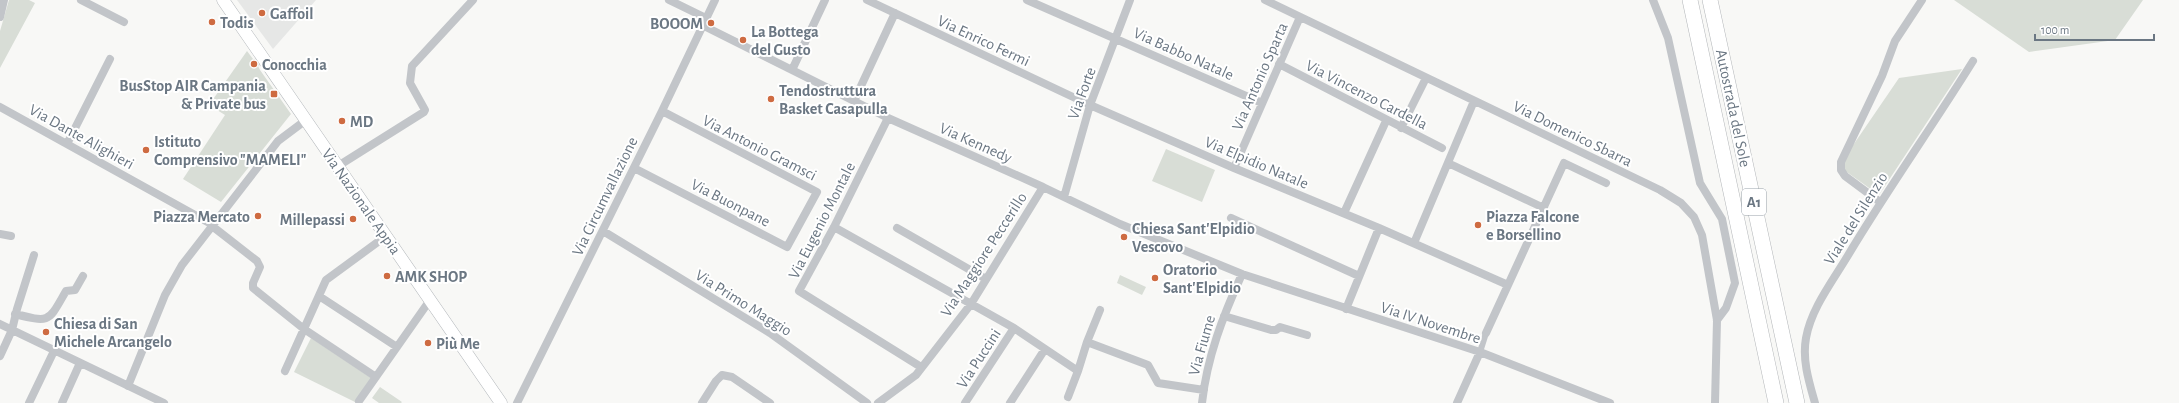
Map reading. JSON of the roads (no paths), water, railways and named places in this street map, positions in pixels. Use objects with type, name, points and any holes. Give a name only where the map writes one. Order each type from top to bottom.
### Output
[{"type":"highway","name":"Autostrada del Sole","points":[[1690,0],[1776,403]]},
{"type":"highway","name":"Autostrada del Sole","points":[[1710,0],[1797,403]]},
{"type":"main road","name":"Via Nazionale Appia","points":[[223,0],[501,403]]},
{"type":"street","points":[[0,17],[4,0]]},
{"type":"street","points":[[81,0],[124,22]]},
{"type":"street","points":[[338,166],[424,112],[425,110],[410,82],[412,66],[473,0]]},
{"type":"street","name":"Via Kennedy","points":[[669,0],[792,70],[888,118],[1043,187],[1120,224],[1242,274]]},
{"type":"street","name":"Via Circumvallazione","points":[[517,403],[634,168],[715,0]]},
{"type":"street","points":[[792,70],[826,0]]},
{"type":"street","name":"Via Enrico Fermi","points":[[867,0],[1090,105]]},
{"type":"street","name":"Via Babbo Natale","points":[[1027,0],[1262,103]]},
{"type":"street","name":"Via Forte","points":[[1064,197],[1090,105],[1130,0]]},
{"type":"street","name":"Via Domenico Sbarra","points":[[1265,0],[1660,190],[1681,203],[1694,217],[1702,235],[1717,320],[1715,401]]},
{"type":"street","points":[[1653,0],[1668,38],[1700,183],[1722,219],[1735,282],[1726,308],[1717,320]]},
{"type":"street","points":[[1880,202],[1845,176],[1841,170],[1841,162],[1882,76],[1895,41],[1922,0]]},
{"type":"street","points":[[854,101],[896,13]]},
{"type":"street","name":"Via Antonio Sparta","points":[[1234,168],[1300,17]]},
{"type":"street","points":[[67,144],[110,59]]},
{"type":"street","name":"Viale del Silenzio","points":[[1815,403],[1808,377],[1804,353],[1810,324],[1824,296],[1880,202],[1973,61]]},
{"type":"street","name":"Via Vincenzo Cardella","points":[[1279,64],[1386,121],[1442,148]]},
{"type":"street","points":[[1402,128],[1426,78]]},
{"type":"street","points":[[1474,101],[1414,243],[1508,285]]},
{"type":"street","name":"Via Elpidio Natale","points":[[1090,105],[1234,168],[1414,243]]},
{"type":"street","name":"Via Dante Alighieri","points":[[0,107],[212,225],[257,261],[260,266],[252,286],[304,330]]},
{"type":"street","name":"Via Antonio Gramsci","points":[[662,111],[818,192],[802,220]]},
{"type":"street","name":"Via Eugenio Montale","points":[[888,118],[834,227],[799,291],[921,367]]},
{"type":"street","points":[[128,386],[165,295],[182,266],[278,141],[306,120]]},
{"type":"street","points":[[1344,213],[1386,121]]},
{"type":"street","points":[[1448,163],[1544,208]]},
{"type":"street","points":[[1457,403],[1480,352],[1486,334],[1564,163],[1606,183]]},
{"type":"street","name":"Via Buonpane","points":[[634,168],[787,247],[802,220]]},
{"type":"street","name":"Via Maggiore Peccerillo","points":[[878,403],[916,375],[971,304],[1043,187]]},
{"type":"street","points":[[1231,218],[1359,276]]},
{"type":"street","points":[[834,227],[1014,328],[1078,371]]},
{"type":"street","points":[[897,228],[986,278]]},
{"type":"street","points":[[1346,309],[1379,228]]},
{"type":"street","name":"Via Primo Maggio","points":[[603,231],[770,333],[867,403]]},
{"type":"street","points":[[0,234],[11,236]]},
{"type":"street","points":[[285,371],[326,280],[386,236]]},
{"type":"street","points":[[0,356],[12,330],[15,314],[34,255]]},
{"type":"street","name":"Via IV Novembre","points":[[1242,274],[1480,352],[1610,403]]},
{"type":"street","name":"Via Fiume","points":[[1202,403],[1212,352],[1224,316],[1242,274]]},
{"type":"street","points":[[15,314],[45,320],[52,315],[66,291],[75,290],[84,276]]},
{"type":"street","points":[[319,296],[397,348]]},
{"type":"street","points":[[359,401],[430,300]]},
{"type":"street","points":[[1068,397],[1100,310]]},
{"type":"street","points":[[1224,316],[1271,330],[1276,330],[1280,327],[1307,335]]},
{"type":"street","points":[[0,324],[128,386],[150,400],[164,403]]},
{"type":"street","name":"Via Puccini","points":[[965,403],[1014,328]]},
{"type":"street","points":[[304,330],[376,377]]},
{"type":"street","points":[[1087,342],[1148,365],[1158,383],[1204,390]]},
{"type":"street","points":[[1010,403],[1045,349]]},
{"type":"street","points":[[29,403],[54,351]]},
{"type":"street","points":[[62,403],[80,363]]},
{"type":"street","points":[[702,403],[716,380],[722,375],[732,377],[770,403]]},
{"type":"place","name":"Gaffoil","points":[[262,13]]},
{"type":"place","name":"Todis","points":[[212,22]]},
{"type":"place","name":"BOOOM","points":[[711,23]]},
{"type":"place","name":"La Bottega del Gusto","points":[[743,40]]},
{"type":"place","name":"Conocchia","points":[[254,64]]},
{"type":"place","name":"BusStop AIR Campania & Private bus","points":[[274,94]]},
{"type":"place","name":"Tendostruttura Basket Casapulla","points":[[771,99]]},
{"type":"place","name":"MD","points":[[342,121]]},
{"type":"place","name":"Istituto Comprensivo \"MAMELI\"","points":[[146,150]]},
{"type":"place","name":"Piazza Mercato","points":[[258,216]]},
{"type":"place","name":"Millepassi","points":[[353,219]]},
{"type":"place","name":"Piazza Falcone e Borsellino","points":[[1478,225]]},
{"type":"place","name":"Chiesa Sant'Elpidio Vescovo","points":[[1124,237]]},
{"type":"place","name":"AMK SHOP","points":[[387,276]]},
{"type":"place","name":"Oratorio Sant'Elpidio","points":[[1155,278]]},
{"type":"place","name":"Chiesa di San Michele Arcangelo","points":[[46,332]]},
{"type":"place","name":"Più Me","points":[[428,343]]}]
